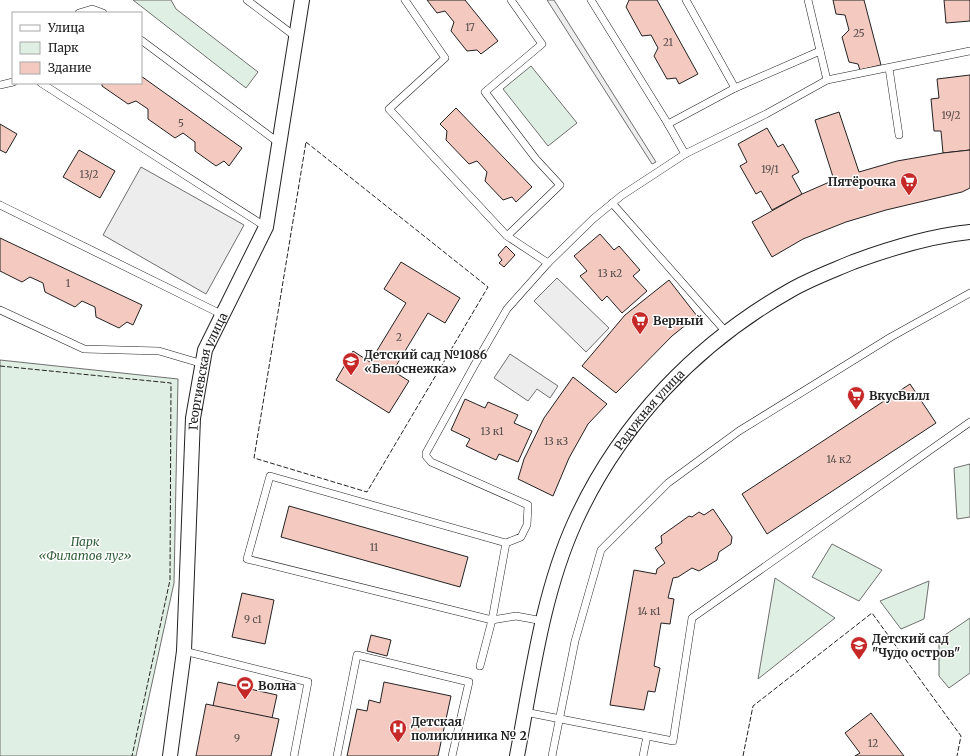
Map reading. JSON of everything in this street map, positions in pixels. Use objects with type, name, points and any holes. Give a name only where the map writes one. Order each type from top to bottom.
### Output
[{"type":"street","name":"Георгиевская улица","points":[[170,756],[184,652],[194,418],[205,350],[266,227],[302,0]]},
{"type":"street","name":"Радужная улица","points":[[517,756],[543,621],[557,570],[575,523],[586,499],[611,456],[655,399],[696,357],[726,332],[757,310],[792,289],[836,269],[892,248],[924,240],[970,232]]},
{"type":"lane","points":[[247,0],[296,37]]},
{"type":"lane","points":[[405,0],[445,58],[389,109],[507,236],[548,263]]},
{"type":"lane","points":[[507,236],[560,185],[536,159],[485,92],[542,44],[511,0]]},
{"type":"lane","points":[[591,0],[685,154]]},
{"type":"lane","points":[[686,0],[735,88]]},
{"type":"lane","points":[[808,0],[826,80]]},
{"type":"lane","points":[[82,12],[92,9],[100,12]]},
{"type":"lane","points":[[142,41],[279,143]]},
{"type":"lane","points":[[668,124],[735,88],[820,51]]},
{"type":"lane","points":[[543,621],[516,616],[492,620],[247,559],[270,476],[506,543],[521,537],[527,525],[528,506],[431,462],[426,456],[426,453],[502,316],[548,263],[593,219],[612,203],[685,154],[766,114],[826,80],[970,51]]},
{"type":"lane","points":[[889,68],[899,135]]},
{"type":"lane","points":[[0,85],[12,82]]},
{"type":"lane","points":[[43,84],[266,227]]},
{"type":"lane","points":[[612,203],[726,332]]},
{"type":"lane","points":[[0,205],[223,315]]},
{"type":"lane","points":[[552,756],[575,641],[601,550],[668,483],[739,431],[891,337],[970,293]]},
{"type":"lane","points":[[0,310],[84,349],[159,351],[203,364]]},
{"type":"lane","points":[[525,712],[673,741],[692,618],[970,422]]},
{"type":"lane","points":[[480,666],[492,620],[506,543]]},
{"type":"lane","points":[[184,652],[308,682],[294,756]]},
{"type":"lane","points":[[337,756],[357,655],[470,682],[452,756]]},
{"type":"lane","points":[[644,756],[647,736]]},
{"type":"green space","points":[[133,0],[171,0],[176,9],[258,72],[246,88]]},
{"type":"green space","points":[[531,66],[577,123],[548,146],[503,89]]},
{"type":"green space","name":"Парк «Филатов луг»","points":[[0,360],[178,379],[174,583],[136,756],[0,756]]},
{"type":"green space","points":[[970,464],[970,517],[957,519],[954,468]]},
{"type":"green space","points":[[832,544],[882,570],[859,601],[812,577]]},
{"type":"green space","points":[[775,578],[835,618],[758,679]]},
{"type":"green space","points":[[929,581],[924,619],[901,629],[880,601]]},
{"type":"green space","points":[[970,618],[970,673],[949,688],[939,676],[939,639]]},
{"type":"shaded area","points":[[547,0],[554,0],[656,162],[652,164]]},
{"type":"shaded area","points":[[141,167],[244,225],[206,294],[103,235]]},
{"type":"shaded area","points":[[557,278],[609,328],[586,352],[534,301]]},
{"type":"shaded area","points":[[510,354],[558,386],[550,398],[537,389],[528,401],[494,378]]},
{"type":"building","points":[[427,0],[465,0],[498,41],[481,54],[477,50],[467,51],[451,31],[454,22],[445,11],[437,13]]},
{"type":"building","points":[[629,0],[657,0],[698,74],[679,84],[676,78],[667,79],[654,56],[658,48],[651,35],[642,36],[626,7]]},
{"type":"building","points":[[833,0],[864,0],[881,65],[860,70],[858,64],[849,62],[842,37],[849,30],[845,15],[836,14]]},
{"type":"building","points":[[944,0],[970,0],[970,21],[946,23]]},
{"type":"building","points":[[970,75],[970,150],[943,153],[941,131],[934,131],[931,99],[939,98],[937,79]]},
{"type":"building","points":[[142,77],[242,148],[229,166],[224,161],[216,166],[195,151],[195,142],[183,133],[175,138],[148,119],[148,109],[136,101],[128,104],[102,86],[102,84],[142,84]]},
{"type":"building","points":[[456,108],[532,187],[516,202],[512,197],[503,200],[485,181],[487,172],[477,161],[469,164],[446,140],[447,131],[440,124]]},
{"type":"building","points":[[839,112],[859,172],[897,161],[970,150],[970,188],[962,192],[886,210],[846,222],[803,239],[772,257],[752,222],[802,194],[834,180],[815,120]]},
{"type":"building","points":[[0,124],[17,134],[6,153],[0,150]]},
{"type":"building","points":[[767,128],[778,147],[783,144],[799,172],[792,176],[802,194],[772,210],[761,191],[756,194],[740,166],[747,162],[738,144]]},
{"type":"building","points":[[79,150],[115,171],[100,198],[63,177]]},
{"type":"building","points":[[600,234],[614,250],[619,246],[640,270],[633,276],[647,291],[622,313],[607,296],[602,301],[580,276],[587,271],[574,256]]},
{"type":"building","points":[[0,238],[142,305],[133,325],[127,322],[119,328],[96,317],[95,307],[82,301],[75,307],[45,292],[43,283],[30,277],[22,282],[0,271]]},
{"type":"building","points":[[506,246],[515,255],[504,267],[499,263],[502,260],[498,255]]},
{"type":"building","points":[[401,262],[460,298],[445,323],[428,313],[393,371],[409,381],[389,413],[336,380],[353,351],[370,362],[406,303],[384,289]]},
{"type":"building","points":[[669,280],[697,316],[672,336],[616,393],[582,366],[625,315]]},
{"type":"building","points":[[573,377],[607,404],[588,424],[569,458],[553,496],[518,479],[524,459],[544,418]]},
{"type":"building","points":[[910,384],[936,423],[767,534],[742,494]]},
{"type":"building","points":[[465,399],[485,408],[488,402],[518,415],[514,423],[532,431],[518,462],[499,454],[496,460],[466,446],[470,439],[451,430]]},
{"type":"building","points":[[289,506],[468,557],[460,587],[281,537]]},
{"type":"building","points":[[713,509],[732,537],[731,544],[719,552],[717,560],[699,571],[692,568],[678,577],[673,578],[668,598],[674,599],[670,624],[661,623],[654,666],[660,668],[655,692],[648,691],[644,710],[610,705],[634,570],[656,574],[657,569],[665,563],[655,548],[662,543],[661,536],[689,516],[692,517],[699,512],[704,515]]},
{"type":"building","points":[[242,593],[274,600],[265,644],[232,637]]},
{"type":"building","points":[[371,635],[391,640],[387,656],[367,651]]},
{"type":"building","name":"Волна","points":[[218,682],[277,695],[272,718],[213,706]]},
{"type":"building","points":[[384,682],[451,696],[438,756],[347,756],[357,709],[367,711],[369,700],[380,703]]},
{"type":"building","points":[[206,704],[279,719],[271,756],[196,756]]},
{"type":"building","points":[[871,713],[904,756],[855,756],[860,753],[845,733]]},
{"type":"fence","points":[[306,142],[488,287],[367,492],[254,458],[306,142]]},
{"type":"fence","points":[[0,366],[171,383],[170,580],[132,756]]},
{"type":"fence","points":[[743,756],[753,706],[872,613],[961,736],[957,756]]},
{"type":"place","name":"Пятёрочка","points":[[909,196]]},
{"type":"place","name":"Верный","points":[[640,335]]},
{"type":"place","name":"Детский сад №1086 «Белоснежка»","points":[[351,376]]},
{"type":"place","name":"ВкусВилл","points":[[856,410]]},
{"type":"place","name":"Детский сад \"Чудо остров\"","points":[[859,660]]},
{"type":"place","name":"Волна","points":[[245,700]]},
{"type":"place","name":"Детская поликлиника № 2","points":[[398,743]]}]
